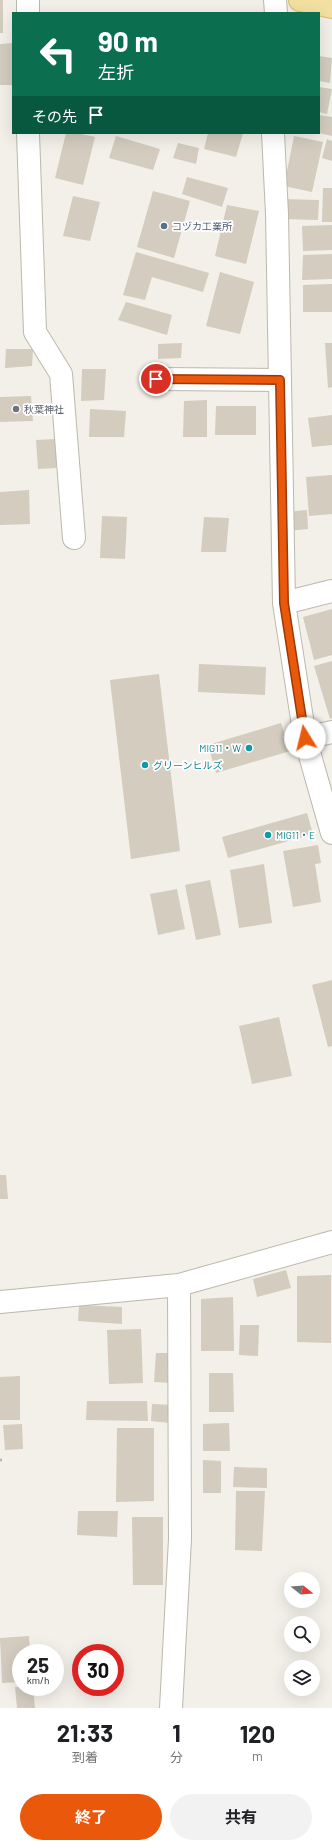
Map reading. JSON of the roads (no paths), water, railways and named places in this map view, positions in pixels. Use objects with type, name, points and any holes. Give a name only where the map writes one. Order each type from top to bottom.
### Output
[{"type":"main road","points":[[300,0],[332,7]]},
{"type":"street","points":[[28,0],[28,12]]},
{"type":"street","points":[[276,0],[276,12]]},
{"type":"street","points":[[28,134],[35,332],[61,374],[74,538]]},
{"type":"street","points":[[273,134],[277,214],[284,603],[305,738],[332,833]]},
{"type":"street","points":[[156,379],[280,380]]},
{"type":"street","points":[[284,603],[332,591]]},
{"type":"street","points":[[305,738],[332,732]]},
{"type":"street","points":[[0,1302],[179,1285],[332,1242]]},
{"type":"street","points":[[171,1708],[180,1539],[179,1285]]},
{"type":"place","name":"コヅカ工業所","points":[[164,226]]},
{"type":"place","name":"秋葉神社","points":[[16,409]]},
{"type":"place","name":"MIG11・W","points":[[249,748]]},
{"type":"place","name":"グリーンヒルズ","points":[[145,765]]},
{"type":"place","name":"MIG11・E","points":[[268,835]]}]
